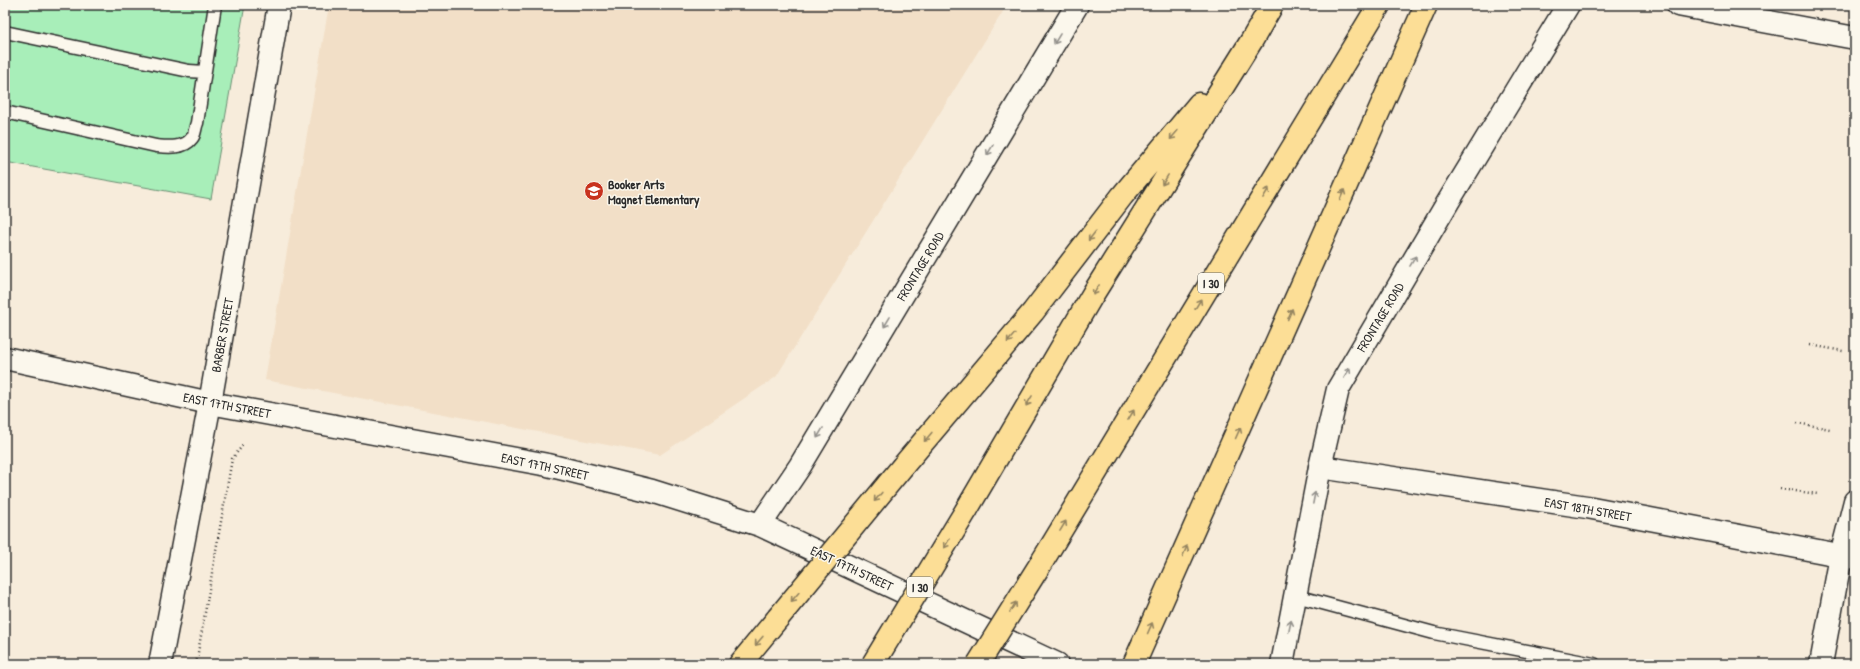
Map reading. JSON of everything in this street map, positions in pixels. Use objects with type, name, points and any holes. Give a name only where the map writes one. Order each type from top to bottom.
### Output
[{"type":"highway","name":"I 30","points":[[872,664],[967,509],[1093,294],[1252,40],[1272,5]]},
{"type":"highway","name":"I 30","points":[[978,664],[1043,560],[1379,5]]},
{"type":"highway","points":[[1134,664],[1426,5]]},
{"type":"highway","points":[[740,664],[903,466],[1033,312],[1122,196],[1252,40]]},
{"type":"main road","name":"BARBER STREET","points":[[160,664],[210,402],[278,5]]},
{"type":"main road","name":"FRONTAGE ROAD","points":[[760,525],[800,466],[1076,5]]},
{"type":"main road","name":"FRONTAGE ROAD","points":[[1282,664],[1320,467],[1338,389],[1448,202],[1568,5]]},
{"type":"main road","points":[[1678,5],[1855,38]]},
{"type":"main road","name":"EAST 17TH STREET","points":[[5,358],[210,402],[548,465],[652,491],[760,525],[1057,664]]},
{"type":"main road","name":"EAST 18TH STREET","points":[[1320,467],[1587,508],[1848,557]]},
{"type":"main road","points":[[1821,664],[1848,557],[1855,501]]},
{"type":"lane","points":[[5,112],[156,146],[173,147],[183,144],[192,138],[205,72],[215,5]]},
{"type":"lane","points":[[5,32],[189,71],[205,72]]},
{"type":"lane","points":[[1296,596],[1434,633],[1594,664]]},
{"type":"path","points":[[1810,345],[1843,351]]},
{"type":"path","points":[[1797,423],[1830,430]]},
{"type":"path","points":[[196,664],[232,459],[243,445]]},
{"type":"path","points":[[1780,488],[1818,494]]},
{"type":"shaded area","name":"Booker Arts Magnet Elementary","points":[[329,5],[1007,5],[776,377],[660,455],[265,380]]},
{"type":"green space","points":[[5,5],[245,5],[211,199],[5,162]]},
{"type":"place","name":"Booker Arts Magnet Elementary","points":[[594,191]]}]
